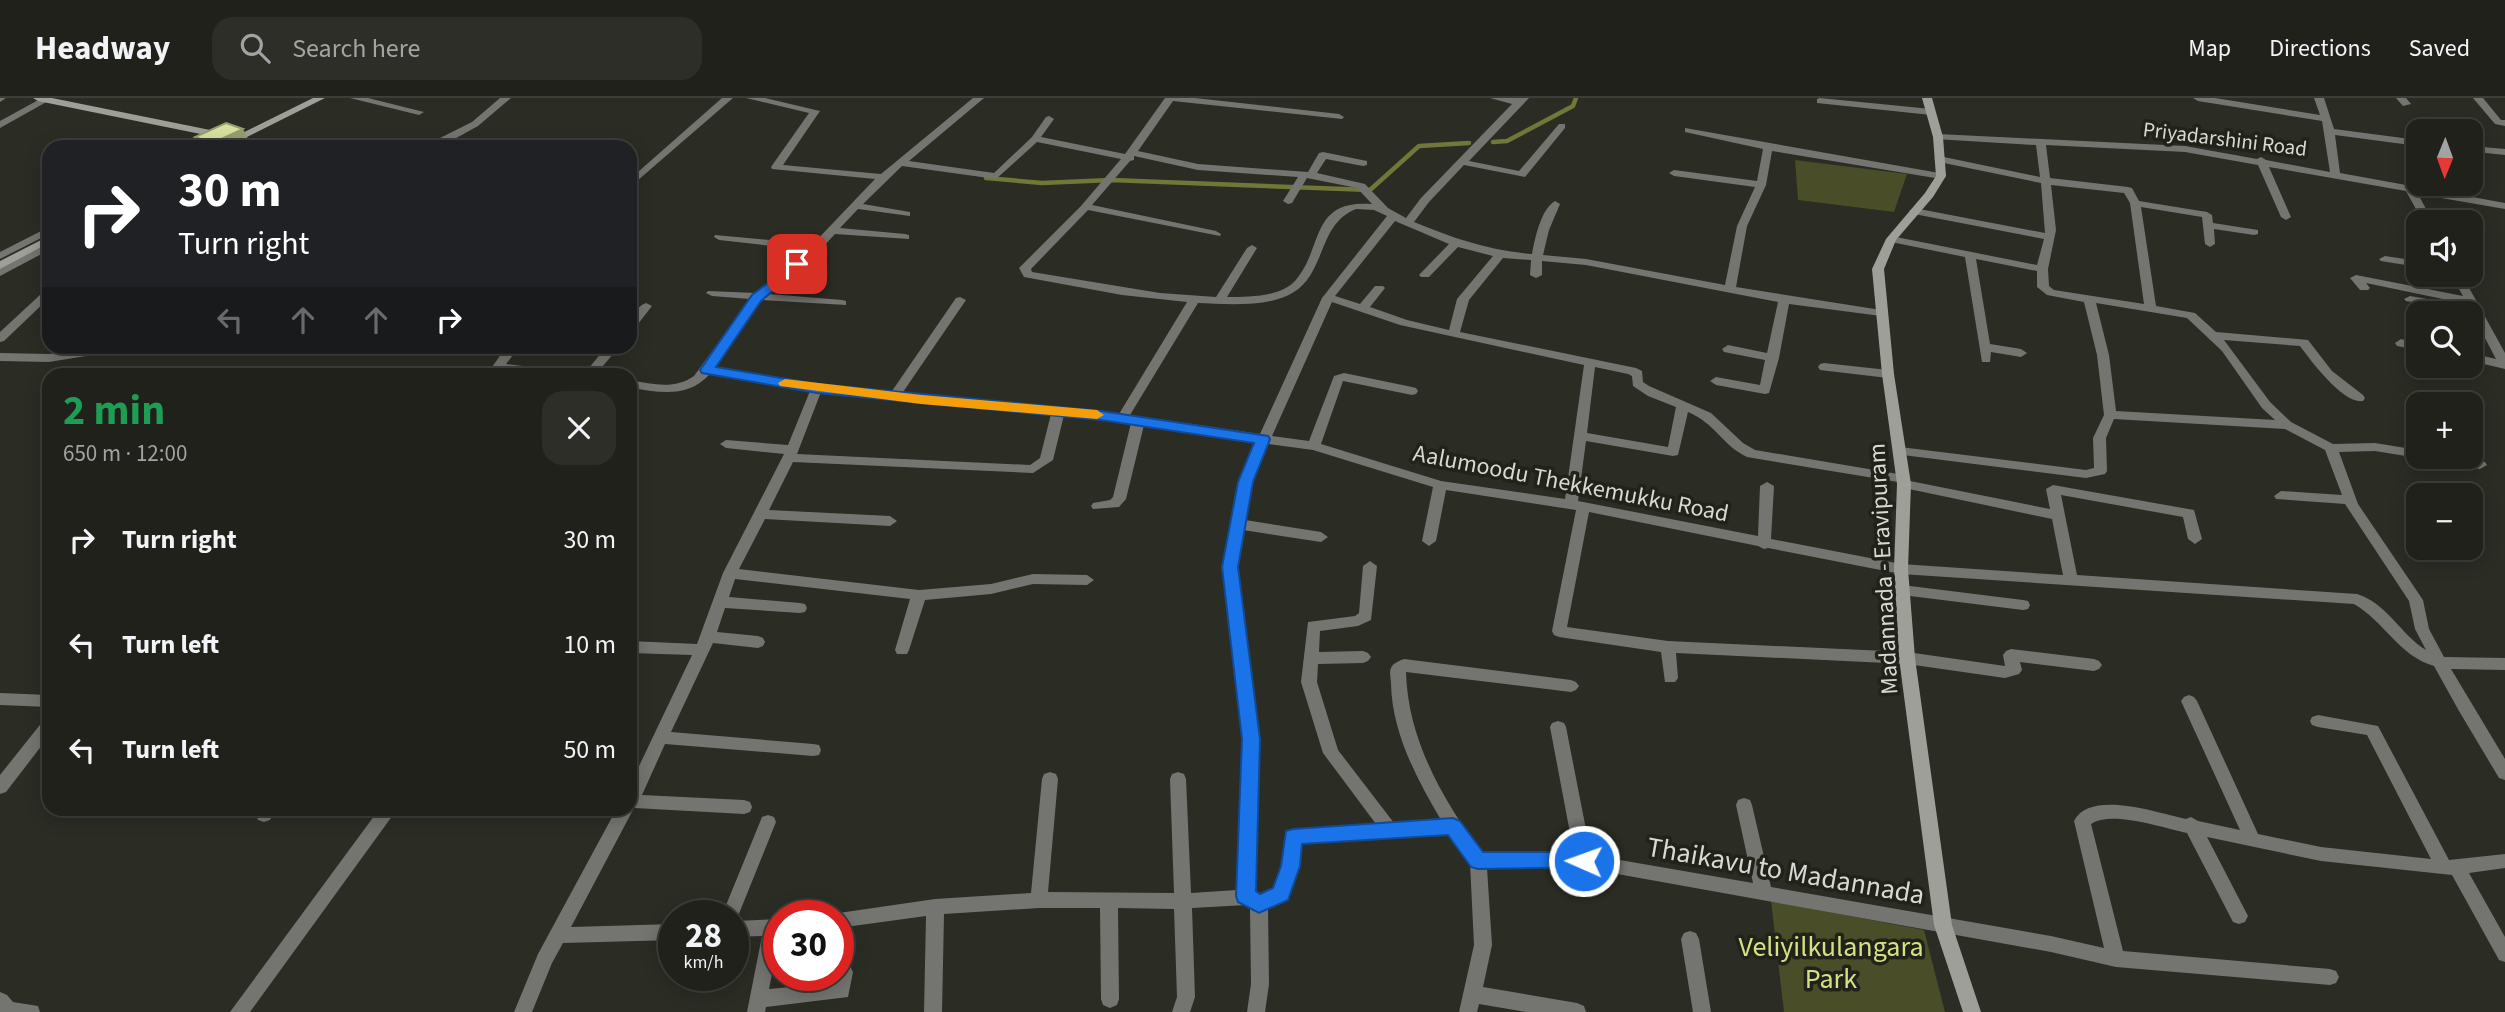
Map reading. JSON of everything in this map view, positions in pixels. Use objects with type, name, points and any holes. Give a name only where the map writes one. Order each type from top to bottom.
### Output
[{"type":"main road","points":[[232,140],[320,98]]},
{"type":"main road","points":[[41,99],[236,138]]},
{"type":"main road","points":[[1929,105],[1938,137],[1941,176]]},
{"type":"main road","name":"Madannada - Eravipuram","points":[[1941,176],[1891,239],[1878,269],[1888,374],[1904,482],[1901,569],[1907,659],[1943,925],[1972,1012]]},
{"type":"main road","points":[[0,266],[42,243]]},
{"type":"street","points":[[355,98],[419,112]]},
{"type":"street","points":[[444,140],[475,124],[506,98]]},
{"type":"street","points":[[637,177],[728,98]]},
{"type":"street","points":[[751,98],[815,111],[776,167],[883,177]]},
{"type":"street","points":[[637,385],[678,390],[693,384],[707,370],[757,298],[816,248],[883,177],[979,98]]},
{"type":"street","points":[[1339,117],[1170,98],[1132,155],[1086,207],[1025,268],[1024,273],[1195,299],[1268,298],[1291,291],[1303,276],[1322,230],[1343,210],[1366,206],[1455,243],[1500,254],[1586,262],[1730,290],[1881,313]]},
{"type":"street","points":[[1495,98],[1522,101]]},
{"type":"street","points":[[2198,98],[2325,119]]},
{"type":"street","points":[[2319,98],[2330,131],[2335,173]]},
{"type":"street","points":[[2478,98],[2498,122],[2505,123]]},
{"type":"street","points":[[0,125],[41,99]]},
{"type":"street","points":[[1408,223],[1425,200],[1522,101]]},
{"type":"street","points":[[1820,101],[1929,105]]},
{"type":"street","points":[[901,163],[996,176],[1035,139],[1049,120]]},
{"type":"street","points":[[1462,162],[1521,175],[1562,127]]},
{"type":"street","points":[[1688,130],[1768,147],[1941,176]]},
{"type":"street","points":[[2330,131],[2406,141]]},
{"type":"street","name":"Priyadarshini Road","points":[[1938,137],[2185,149],[2335,173],[2406,188]]},
{"type":"street","points":[[1035,139],[1198,167],[1308,175],[1361,186],[1388,213]]},
{"type":"street","points":[[2041,141],[2051,217],[2050,237],[2042,269],[2045,290],[2191,314],[2226,348],[2266,405],[2287,425],[2331,448],[2375,447],[2406,452]]},
{"type":"street","points":[[1730,290],[1742,226],[1761,184],[1768,147]]},
{"type":"street","points":[[2483,150],[2505,152]]},
{"type":"street","points":[[1288,201],[1323,155],[1363,163]]},
{"type":"street","points":[[1940,159],[2046,181],[2127,190],[2135,203],[2150,307]]},
{"type":"street","points":[[2261,160],[2286,217]]},
{"type":"street","points":[[637,170],[643,171]]},
{"type":"street","points":[[1675,173],[1761,184]]},
{"type":"street","name":"Priyadarshini Road","points":[[2449,196],[2505,206]]},
{"type":"street","points":[[2135,203],[2207,215],[2210,244]]},
{"type":"street","points":[[1536,275],[1536,257],[1544,226],[1555,204]]},
{"type":"street","points":[[856,206],[906,214]]},
{"type":"street","points":[[1086,207],[1216,234]]},
{"type":"street","points":[[1914,211],[2050,237]]},
{"type":"street","points":[[1256,1012],[1262,988],[1252,900],[1251,739],[1230,567],[1245,482],[1263,439],[1328,298],[1388,213]]},
{"type":"street","points":[[2208,225],[2254,232]]},
{"type":"street","points":[[832,231],[905,237]]},
{"type":"street","points":[[0,256],[42,234]]},
{"type":"street","points":[[719,237],[816,248]]},
{"type":"street","points":[[1891,239],[2042,269]]},
{"type":"street","points":[[1425,275],[1437,258],[1447,255],[1455,243]]},
{"type":"street","points":[[1220,300],[1252,248]]},
{"type":"street","points":[[0,273],[42,250]]},
{"type":"street","points":[[1452,335],[1463,299],[1500,254]]},
{"type":"street","points":[[1970,255],[1986,353],[2021,353]]},
{"type":"street","points":[[2385,260],[2406,263]]},
{"type":"street","points":[[2364,288],[2356,278],[2454,301]]},
{"type":"street","points":[[1364,307],[1379,288]]},
{"type":"street","points":[[712,293],[842,303]]},
{"type":"street","points":[[1328,298],[1364,307],[1376,316],[1452,335],[1632,371],[1638,374],[1637,383],[1646,391],[1707,416],[1726,429],[1728,438],[1739,449],[1752,454],[1904,482],[2056,515]]},
{"type":"street","points":[[0,338],[42,299]]},
{"type":"street","points":[[1121,420],[1195,299]]},
{"type":"street","points":[[1716,381],[1765,390],[1784,299]]},
{"type":"street","points":[[1900,450],[2086,474],[2099,471],[2103,463],[2099,443],[2102,426],[2110,415],[2103,355],[2089,299]]},
{"type":"street","points":[[2410,299],[2429,301]]},
{"type":"street","points":[[894,397],[960,300]]},
{"type":"street","points":[[637,318],[646,306]]},
{"type":"street","points":[[2483,321],[2505,364]]},
{"type":"street","points":[[2213,335],[2304,343],[2328,374],[2358,398]]},
{"type":"street","points":[[2401,343],[2406,344]]},
{"type":"street","points":[[1728,349],[1773,358]]},
{"type":"street","points":[[0,357],[49,358],[74,354]]},
{"type":"street","points":[[508,354],[498,366],[509,368]]},
{"type":"street","points":[[595,368],[607,354]]},
{"type":"street","points":[[2483,359],[2505,364]]},
{"type":"street","points":[[1590,363],[1579,436],[1577,506],[1559,631],[1668,648],[1907,659],[2005,672],[2014,670],[2011,654],[2094,665]]},
{"type":"street","points":[[1824,367],[1888,374]]},
{"type":"street","name":"Aalumoodu Thekkemukku Road","points":[[707,370],[817,388],[1121,420],[1314,446],[1440,485],[1577,506],[1901,569],[2015,579],[2071,579],[2357,599],[2385,617],[2411,649],[2440,662]]},
{"type":"street","points":[[1314,446],[1338,379],[1344,377],[1412,391]]},
{"type":"street","points":[[637,779],[705,644],[730,573],[791,454],[817,388]]},
{"type":"street","points":[[1579,436],[1673,452],[1682,405]]},
{"type":"street","points":[[726,444],[791,454],[1033,469],[1046,460],[1058,413]]},
{"type":"street","points":[[2110,415],[2287,425]]},
{"type":"street","points":[[1098,506],[1114,503],[1119,499],[1138,422]]},
{"type":"street","points":[[2331,448],[2349,500],[2370,536],[2416,600],[2421,629],[2505,773]]},
{"type":"street","points":[[1429,541],[1440,485]]},
{"type":"street","points":[[1764,544],[1767,486]]},
{"type":"street","points":[[2071,579],[2056,515],[2053,489],[2189,513],[2195,539]]},
{"type":"street","points":[[2281,496],[2349,500]]},
{"type":"street","points":[[761,513],[890,521]]},
{"type":"street","points":[[1238,524],[1321,537]]},
{"type":"street","points":[[1370,566],[1366,616],[1358,621],[1313,626],[1309,682],[1331,753],[1390,830]]},
{"type":"street","points":[[730,573],[919,595],[991,589],[1033,579],[1087,580]]},
{"type":"street","points":[[1902,590],[2024,605]]},
{"type":"street","points":[[902,650],[919,595]]},
{"type":"street","points":[[720,602],[800,608]]},
{"type":"street","points":[[637,647],[758,642]]},
{"type":"street","points":[[1668,648],[1670,678]]},
{"type":"street","points":[[1310,658],[1363,657]]},
{"type":"street","points":[[2440,662],[2505,664]]},
{"type":"street","points":[[1571,686],[1425,667],[1404,665],[1398,669],[1399,703],[1416,762],[1453,827],[1478,861],[1483,945],[1469,1003],[1577,1012]]},
{"type":"street","points":[[0,699],[42,701]]},
{"type":"street","points":[[2189,701],[2253,841]]},
{"type":"street","points":[[2318,721],[2372,730],[2451,868],[2505,954]]},
{"type":"street","points":[[1558,727],[1584,861]]},
{"type":"street","points":[[0,787],[42,734]]},
{"type":"street","points":[[660,737],[814,750]]},
{"type":"street","points":[[1038,900],[1050,779]]},
{"type":"street","points":[[1178,779],[1186,997],[1181,1012]]},
{"type":"street","points":[[637,801],[744,807]]},
{"type":"street","points":[[1744,805],[1764,892]]},
{"type":"street","points":[[2116,959],[2082,821],[2095,813],[2115,811],[2190,824],[2253,841],[2321,854],[2451,868],[2505,861]]},
{"type":"street","points":[[239,1012],[384,816]]},
{"type":"street","points":[[523,1012],[558,934],[622,816]]},
{"type":"street","points":[[737,900],[768,822]]},
{"type":"street","points":[[2190,824],[2239,916]]},
{"type":"street","points":[[854,917],[1038,900],[1252,900],[1281,894],[1290,866],[1293,837],[1453,827]]},
{"type":"street","name":"Thaikavu to Madannada","points":[[1478,861],[1584,861],[1764,892],[2116,959],[2330,976]]},
{"type":"street","points":[[1108,902],[1110,999]]},
{"type":"street","points":[[933,1012],[935,908]]},
{"type":"street","points":[[558,934],[658,932]]},
{"type":"street","points":[[1690,939],[1702,1012]]},
{"type":"street","points":[[763,980],[757,1006],[842,991]]},
{"type":"street","points":[[0,1001],[8,1010],[31,1012]]},
{"type":"green space","points":[[1795,160],[1907,174],[1894,212],[1798,200]]},
{"type":"green space","name":"Veliyilkulangara Park","points":[[1771,901],[1924,930],[1945,1012],[1784,1012]]},
{"type":"building","points":[[226,123],[243,129],[219,140],[195,137]]},
{"type":"waterway","points":[[1493,142],[1507,141],[1573,106],[1576,98]]},
{"type":"waterway","points":[[986,178],[1042,183],[1111,180],[1370,190],[1419,146],[1469,143]]},
{"type":"slow traffic","points":[[785,383],[1097,415]]},
{"type":"route","points":[[797,264],[757,298],[707,370],[817,388],[1101,415],[1263,439],[1245,482],[1230,567],[1251,739],[1245,896],[1259,904],[1281,894],[1290,866],[1293,837],[1453,827],[1478,861],[1526,858],[1584,861]]}]
